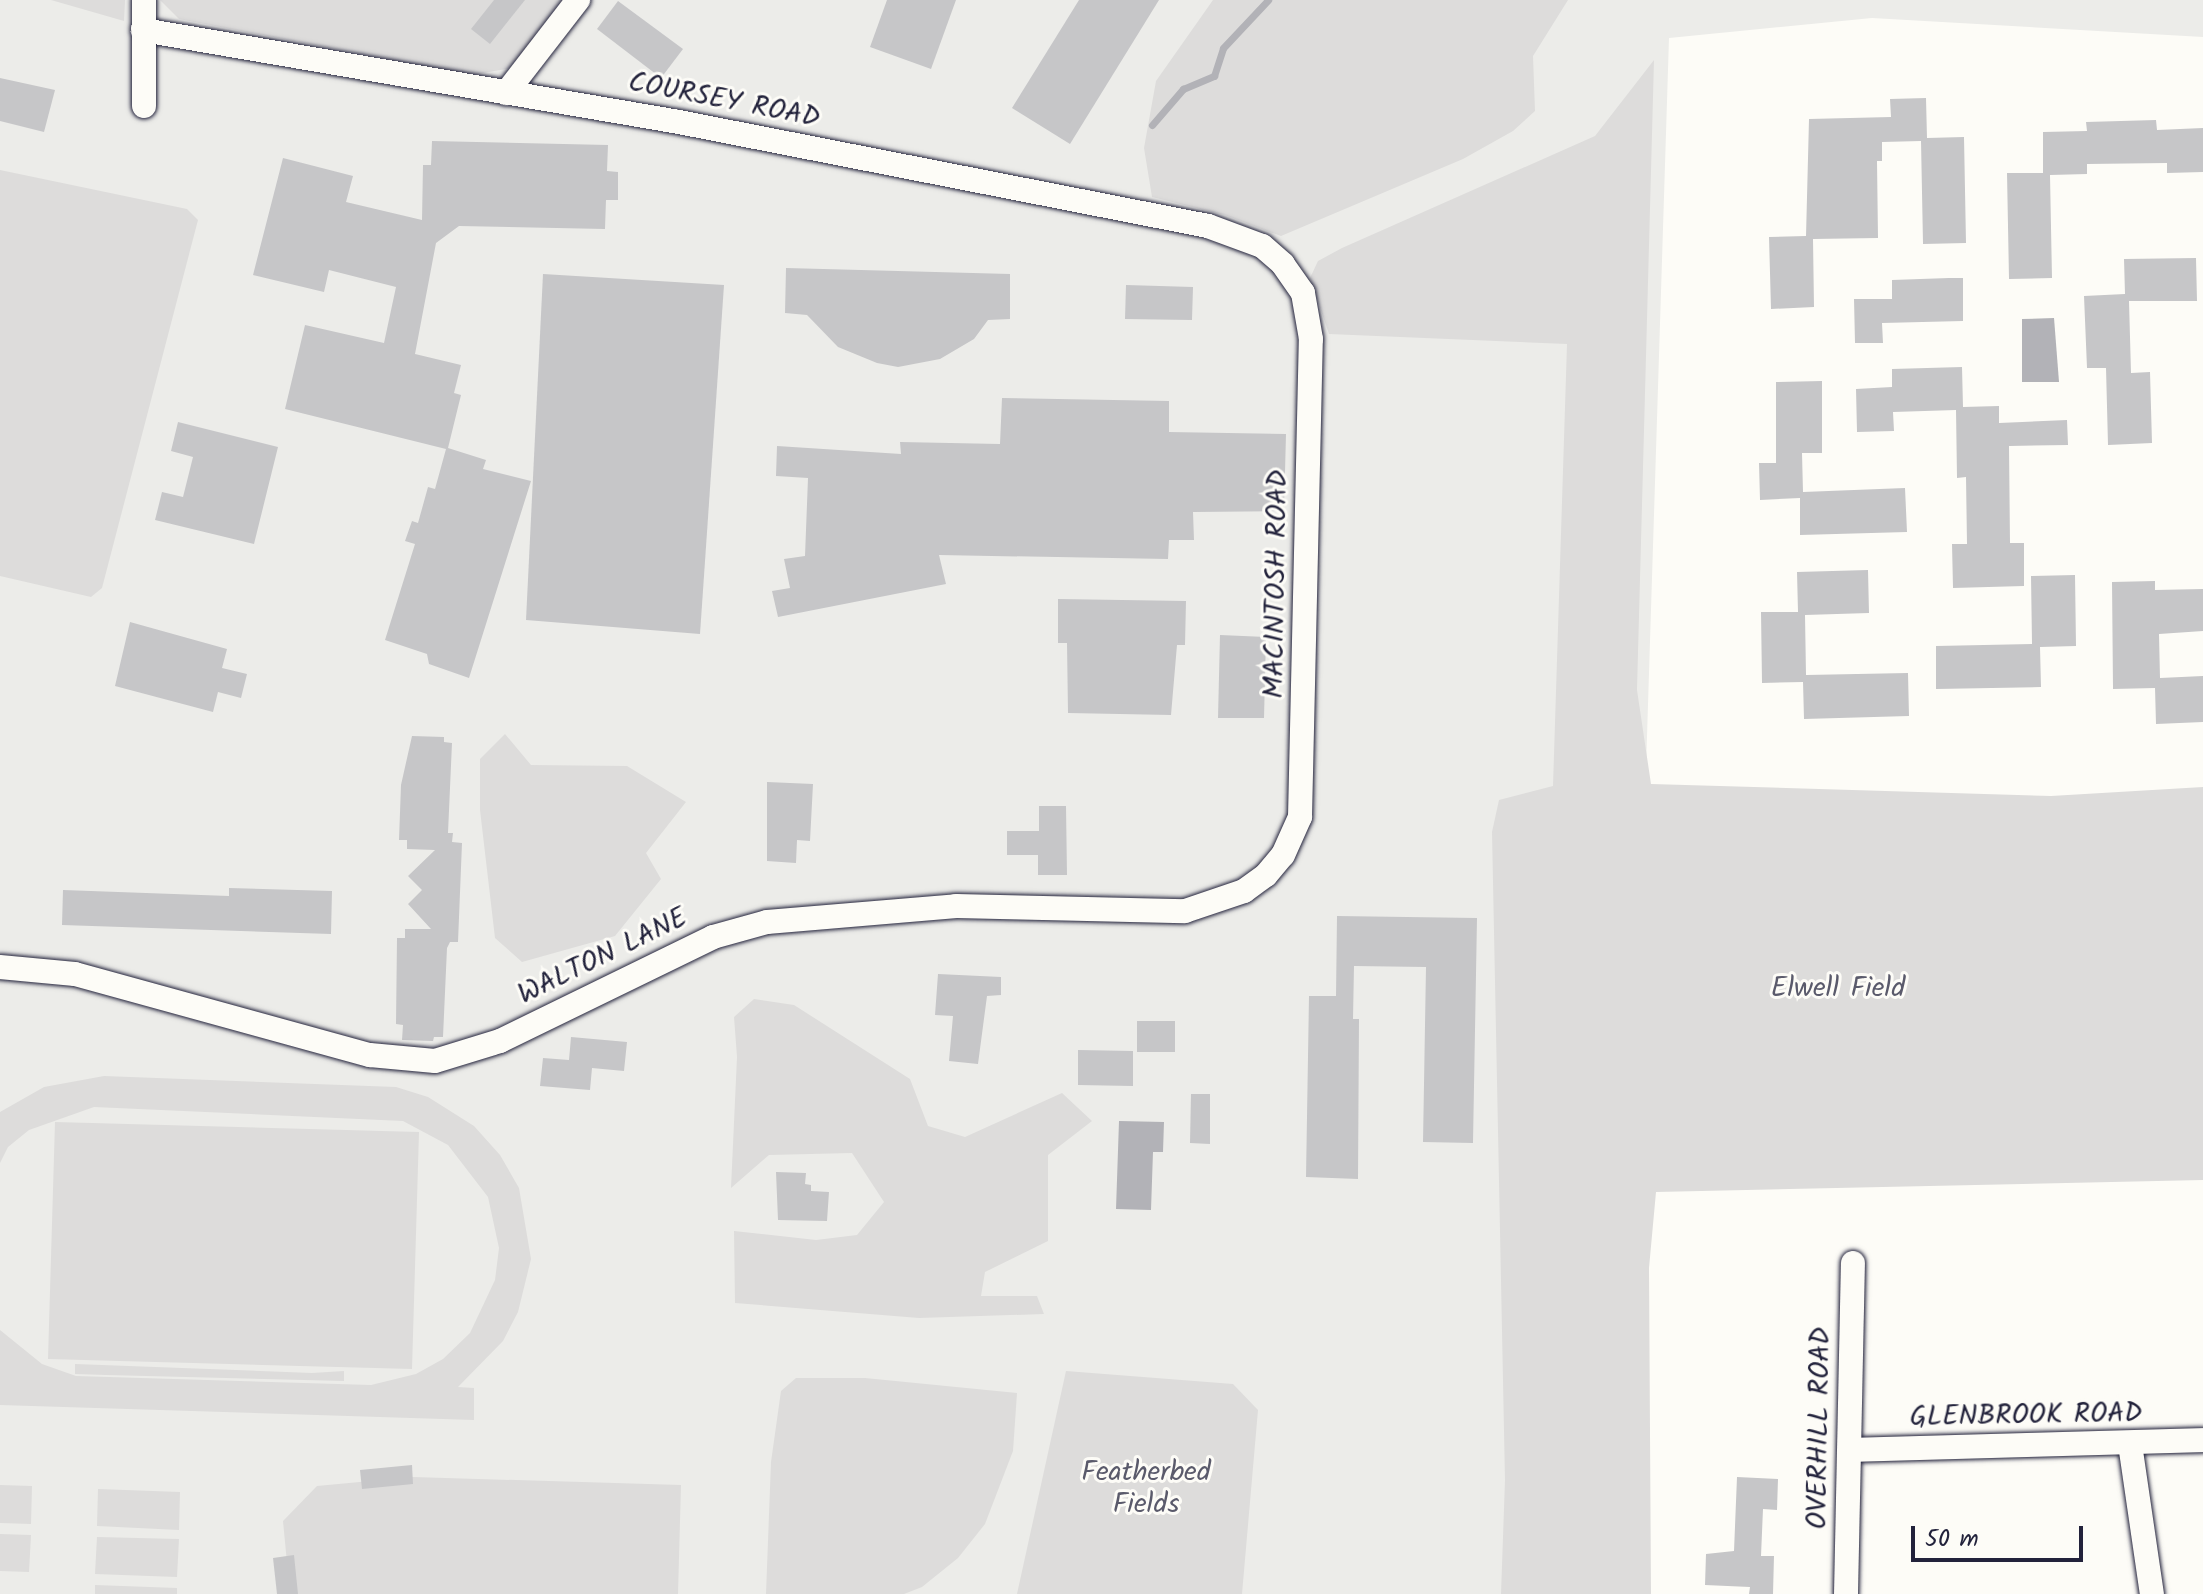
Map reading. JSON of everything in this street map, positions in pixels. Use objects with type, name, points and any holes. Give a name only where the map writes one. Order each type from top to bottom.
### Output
[{"type":"street","points":[[144,0],[144,106]]},
{"type":"street","points":[[506,93],[578,0]]},
{"type":"street","name":"COURSEY ROAD","points":[[143,30],[506,93],[1223,230],[1262,246],[1283,264]]},
{"type":"street","name":"MACINTOSH ROAD","points":[[1244,891],[1283,855],[1297,827],[1303,791],[1311,339],[1303,293],[1283,264]]},
{"type":"street","name":"WALTON LANE","points":[[0,967],[75,974],[370,1055],[435,1061],[500,1041],[713,937],[759,924],[799,916],[956,906],[1185,911],[1244,891]]},
{"type":"street","name":"OVERHILL ROAD","points":[[1846,1594],[1853,1263]]},
{"type":"street","name":"GLENBROOK ROAD","points":[[1851,1450],[2203,1440]]},
{"type":"street","points":[[2130,1444],[2152,1594]]},
{"type":"shaded area","points":[[0,0],[2203,0],[2203,37],[1872,18],[1669,38],[1620,1594],[0,1594]]},
{"type":"shaded area","points":[[2054,318],[2059,382],[2022,382],[2022,319]]},
{"type":"shaded area","points":[[1119,1121],[1164,1122],[1163,1152],[1153,1152],[1151,1210],[1116,1209]]},
{"type":"green space","points":[[51,0],[125,0],[124,21]]},
{"type":"green space","points":[[160,0],[566,0],[511,68],[472,75],[179,19]]},
{"type":"green space","points":[[1213,0],[1568,0],[1533,56],[1535,111],[1513,131],[1463,159],[1281,236],[1225,215],[1152,197],[1144,148],[1156,81]]},
{"type":"green space","name":"Elwell Field","points":[[1654,60],[1637,690],[1651,784],[2051,796],[2203,787],[2203,1180],[1656,1192],[1649,1268],[1651,1594],[1501,1594],[1505,1480],[1492,832],[1499,800],[1553,786],[1567,344],[1329,334],[1310,278],[1318,261],[1342,248],[1595,136]]},
{"type":"green space","points":[[0,170],[187,209],[198,220],[102,588],[91,597],[0,576]]},
{"type":"green space","points":[[505,734],[531,765],[627,766],[686,802],[646,853],[661,879],[615,936],[522,962],[495,938],[480,810],[480,759]]},
{"type":"green space","points":[[754,999],[794,1005],[910,1079],[928,1126],[965,1137],[1062,1093],[1092,1121],[1048,1155],[1048,1241],[985,1272],[981,1296],[1037,1296],[1044,1314],[919,1318],[735,1303],[734,1231],[816,1240],[857,1235],[884,1202],[852,1153],[769,1155],[731,1188],[737,1057],[734,1017]]},
{"type":"green space","points":[[104,1076],[396,1087],[428,1097],[474,1126],[500,1155],[519,1188],[531,1259],[518,1312],[503,1341],[458,1387],[474,1388],[474,1420],[0,1405],[0,1330],[42,1364],[76,1376],[371,1385],[416,1374],[443,1359],[470,1333],[495,1280],[499,1248],[488,1197],[448,1145],[403,1121],[94,1107],[29,1130],[8,1147],[0,1163],[0,1112],[44,1087]]},
{"type":"green space","points":[[55,1122],[419,1132],[412,1369],[48,1359]]},
{"type":"green space","points":[[75,1364],[312,1373],[344,1371],[344,1381],[75,1374]]},
{"type":"green space","name":"Featherbed Fields","points":[[1066,1371],[1233,1384],[1258,1410],[1242,1594],[1017,1594]]},
{"type":"green space","points":[[796,1378],[865,1378],[1017,1393],[1013,1451],[985,1524],[958,1558],[922,1587],[904,1594],[766,1594],[771,1462],[781,1391]]},
{"type":"green space","points":[[413,1477],[681,1485],[678,1594],[290,1594],[283,1521],[317,1486]]},
{"type":"green space","points":[[0,1485],[32,1486],[31,1524],[0,1523]]},
{"type":"green space","points":[[98,1489],[180,1492],[179,1530],[97,1526]]},
{"type":"green space","points":[[0,1534],[31,1535],[29,1572],[0,1571]]},
{"type":"green space","points":[[97,1537],[179,1539],[177,1577],[95,1574]]},
{"type":"green space","points":[[95,1585],[177,1588],[177,1594],[95,1594]]},
{"type":"building","points":[[494,0],[525,0],[490,44],[471,29]]},
{"type":"building","points":[[887,0],[956,0],[931,69],[870,47]]},
{"type":"building","points":[[1079,0],[1159,0],[1070,144],[1012,108]]},
{"type":"building","points":[[618,1],[683,49],[661,78],[597,29]]},
{"type":"building","points":[[0,78],[55,90],[44,132],[0,121]]},
{"type":"building","points":[[1926,98],[1927,138],[1964,137],[1966,243],[1923,244],[1921,141],[1882,142],[1882,161],[1877,161],[1878,238],[1813,239],[1814,307],[1771,309],[1769,237],[1806,236],[1809,119],[1891,117],[1890,99]]},
{"type":"building","points":[[2156,120],[2157,130],[2203,128],[2203,172],[2167,173],[2167,163],[2087,164],[2087,174],[2050,175],[2052,278],[2009,279],[2007,173],[2043,173],[2043,132],[2087,131],[2086,122]]},
{"type":"building","points":[[432,141],[608,145],[607,171],[618,172],[618,200],[606,200],[605,229],[459,226],[436,243],[415,354],[461,365],[454,393],[461,395],[448,448],[486,460],[483,469],[531,481],[469,678],[429,664],[427,654],[385,640],[415,544],[405,541],[412,521],[418,523],[428,487],[435,489],[446,449],[285,409],[305,325],[384,343],[396,287],[329,270],[324,292],[253,275],[283,158],[353,176],[346,202],[422,220],[423,165],[431,165]]},
{"type":"building","points":[[2196,258],[2197,301],[2129,301],[2131,373],[2150,372],[2152,443],[2108,445],[2106,368],[2087,368],[2084,296],[2125,294],[2124,259]]},
{"type":"building","points":[[786,268],[1010,274],[1010,319],[988,320],[974,339],[940,359],[898,367],[877,363],[838,347],[807,315],[785,313]]},
{"type":"building","points":[[543,274],[724,285],[700,634],[526,620]]},
{"type":"building","points":[[1963,278],[1963,321],[1882,323],[1883,343],[1855,343],[1854,299],[1892,299],[1892,280]]},
{"type":"building","points":[[1126,285],[1193,287],[1192,320],[1125,319]]},
{"type":"building","points":[[1962,367],[1963,407],[1999,406],[1999,423],[2067,420],[2068,445],[2009,446],[2010,543],[2024,543],[2024,586],[1953,588],[1952,544],[1967,544],[1966,477],[1957,478],[1956,410],[1893,412],[1894,431],[1857,432],[1856,389],[1892,387],[1892,369]]},
{"type":"building","points":[[1822,381],[1822,453],[1802,453],[1803,492],[1905,488],[1907,532],[1800,535],[1800,498],[1760,500],[1759,463],[1776,463],[1776,382]]},
{"type":"building","points":[[1002,398],[1169,401],[1169,432],[1286,434],[1284,511],[1193,512],[1194,540],[1169,540],[1168,559],[939,555],[946,584],[778,617],[772,591],[790,588],[784,559],[805,556],[808,478],[776,476],[777,446],[901,454],[900,442],[1000,444]]},
{"type":"building","points":[[178,422],[278,447],[254,544],[155,520],[162,492],[183,497],[193,457],[171,451]]},
{"type":"building","points":[[1868,570],[1869,613],[1805,615],[1806,675],[1908,673],[1909,716],[1804,719],[1803,682],[1762,683],[1761,612],[1798,612],[1797,572]]},
{"type":"building","points":[[2075,575],[2076,646],[2040,647],[2041,687],[1936,689],[1936,646],[2032,644],[2031,576]]},
{"type":"building","points":[[2155,581],[2155,590],[2203,589],[2203,631],[2159,634],[2160,678],[2203,676],[2203,722],[2156,724],[2155,688],[2113,689],[2112,582]]},
{"type":"building","points":[[1058,599],[1186,601],[1185,645],[1177,645],[1171,715],[1068,713],[1067,643],[1058,643]]},
{"type":"building","points":[[130,622],[227,649],[222,668],[247,674],[241,698],[218,692],[213,712],[115,686]]},
{"type":"building","points":[[1220,635],[1266,637],[1264,718],[1218,718]]},
{"type":"building","points":[[412,736],[444,737],[444,742],[452,743],[448,833],[453,833],[452,842],[462,843],[458,942],[450,942],[447,948],[443,1037],[434,1037],[433,1041],[402,1040],[403,1025],[396,1024],[397,938],[405,938],[405,929],[431,929],[408,904],[422,890],[408,876],[435,850],[407,849],[407,840],[399,840],[401,785]]},
{"type":"building","points":[[767,782],[813,784],[810,841],[797,840],[796,863],[767,861]]},
{"type":"building","points":[[1039,806],[1066,806],[1067,875],[1038,875],[1038,855],[1007,855],[1007,831],[1039,831]]},
{"type":"building","points":[[229,888],[332,891],[331,934],[62,925],[63,890],[229,896]]},
{"type":"building","points":[[1337,916],[1477,918],[1473,1143],[1423,1142],[1426,967],[1354,966],[1353,1019],[1359,1019],[1358,1179],[1306,1177],[1309,996],[1336,996]]},
{"type":"building","points":[[938,974],[1001,977],[1001,995],[987,996],[978,1064],[949,1061],[953,1016],[935,1015]]},
{"type":"building","points":[[1137,1021],[1175,1021],[1175,1052],[1137,1052]]},
{"type":"building","points":[[571,1037],[627,1042],[624,1071],[592,1068],[590,1090],[540,1086],[543,1058],[569,1060]]},
{"type":"building","points":[[1078,1050],[1133,1051],[1133,1086],[1078,1085]]},
{"type":"building","points":[[1191,1094],[1210,1094],[1210,1144],[1190,1143]]},
{"type":"building","points":[[776,1172],[806,1173],[805,1184],[811,1185],[811,1191],[829,1192],[827,1221],[778,1220]]},
{"type":"building","points":[[412,1465],[413,1484],[362,1489],[360,1470]]},
{"type":"building","points":[[1737,1477],[1778,1479],[1777,1510],[1763,1509],[1761,1556],[1774,1556],[1773,1594],[1749,1594],[1750,1587],[1705,1585],[1706,1554],[1734,1551]]},
{"type":"building","points":[[294,1555],[298,1594],[277,1594],[273,1558]]},
{"type":"waterway","points":[[1152,125],[1183,89],[1214,76],[1223,48],[1268,0]]}]
